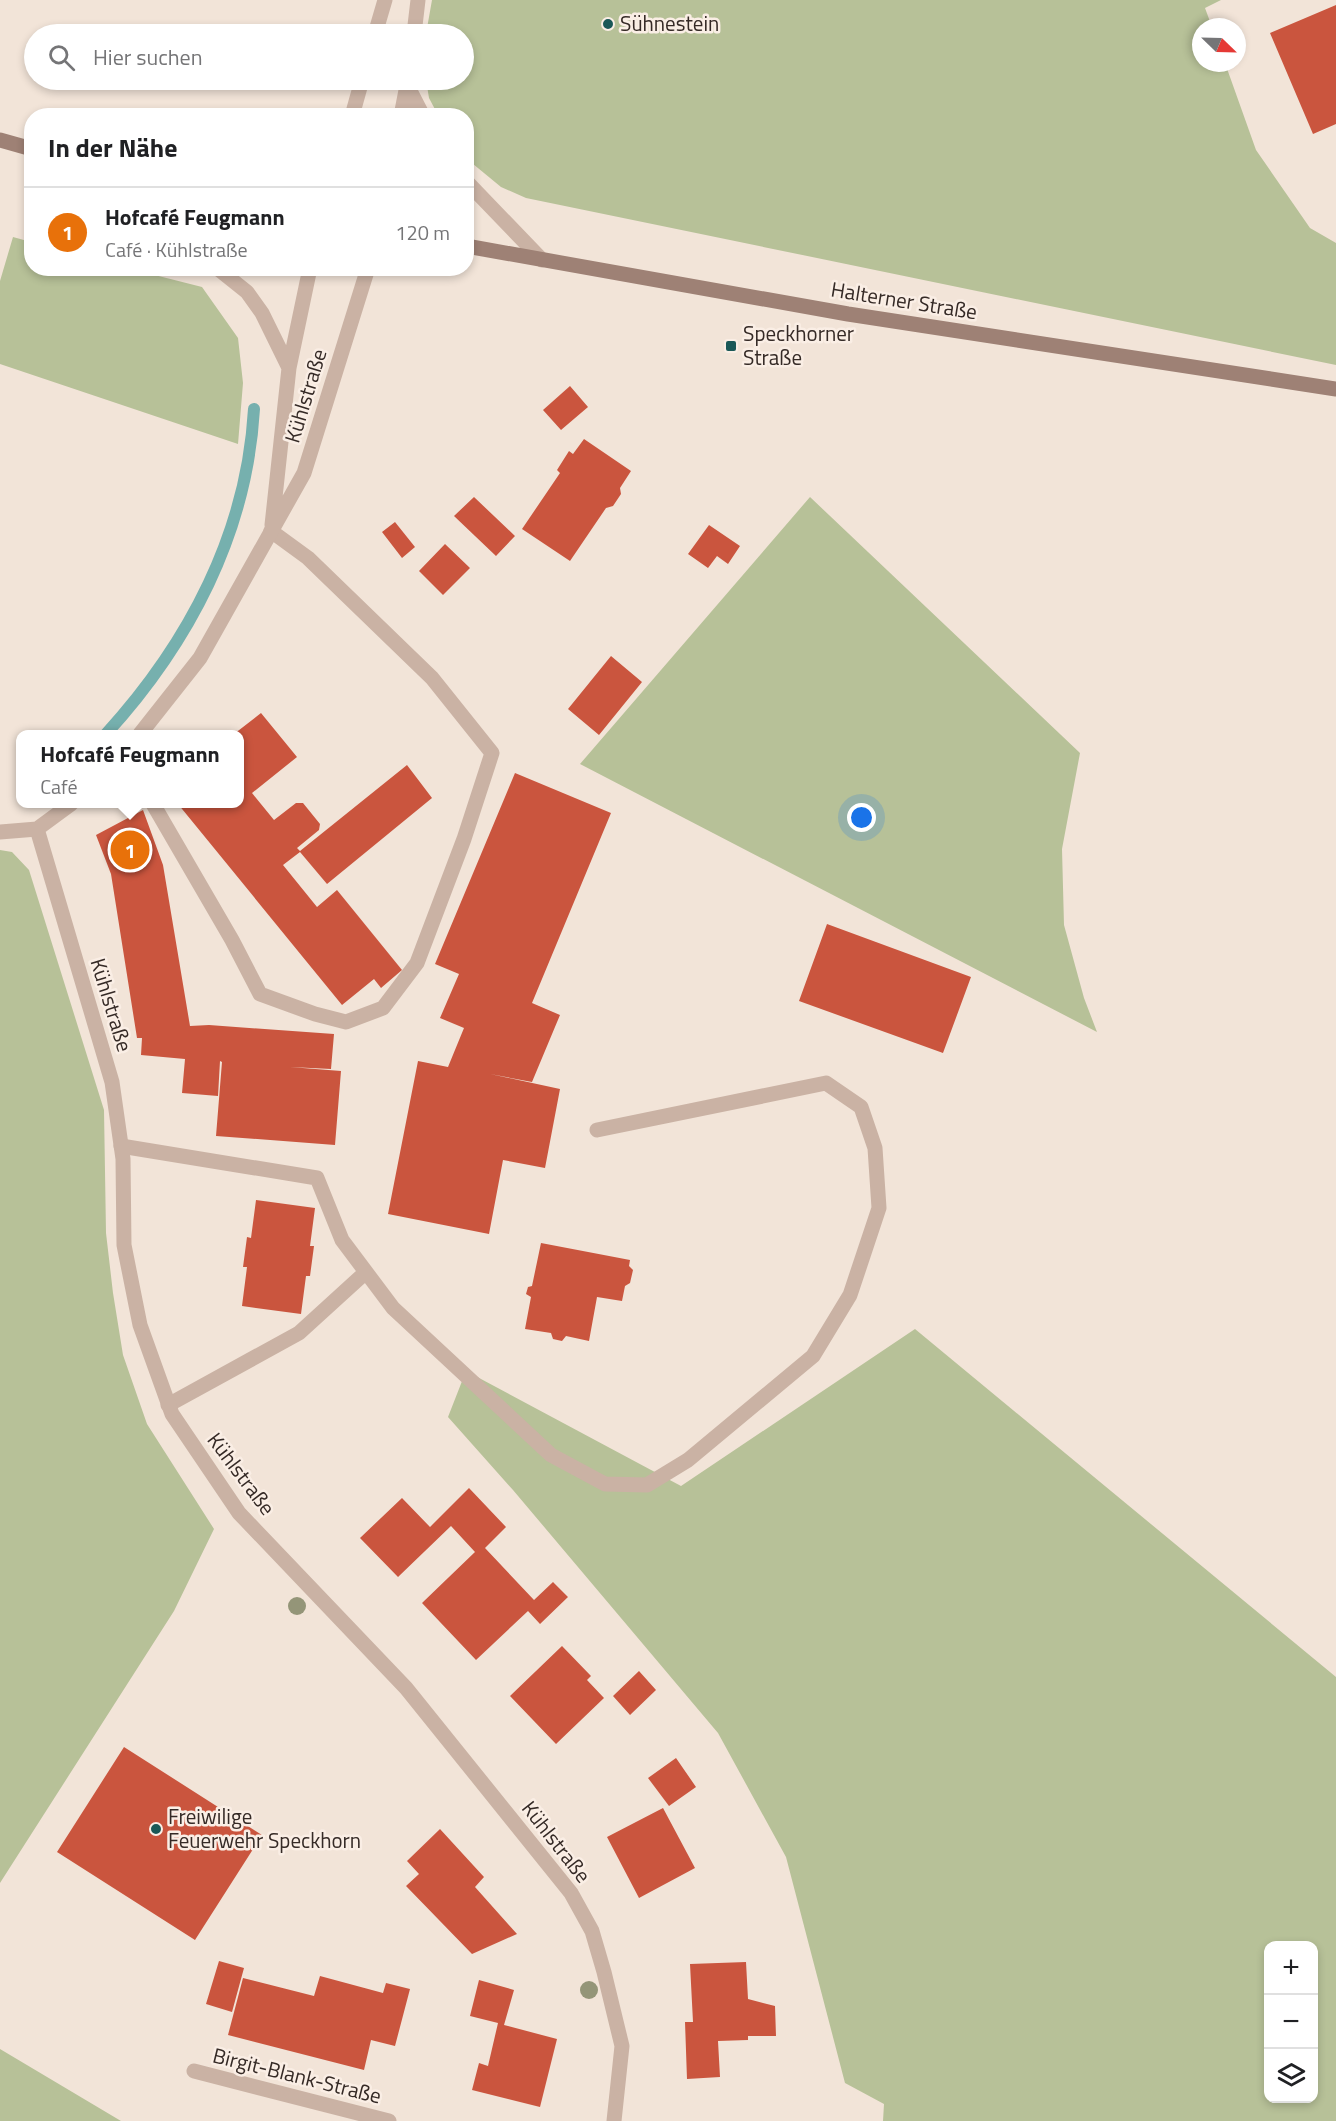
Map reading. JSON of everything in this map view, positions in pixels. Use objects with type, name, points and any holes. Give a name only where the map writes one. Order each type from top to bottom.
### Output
[{"type":"main road","points":[[0,140],[24,147]]},
{"type":"main road","name":"Halterner Straße","points":[[474,247],[837,312],[1336,389]]},
{"type":"street","points":[[378,24],[385,0]]},
{"type":"street","points":[[415,24],[418,0]]},
{"type":"street","points":[[354,108],[359,90]]},
{"type":"street","points":[[402,108],[406,90]]},
{"type":"street","points":[[411,90],[419,108]]},
{"type":"street","points":[[474,189],[542,260]]},
{"type":"street","name":"Kühlstraße","points":[[227,276],[247,292],[262,313],[289,368]]},
{"type":"street","name":"Kühlstraße","points":[[271,531],[289,368],[308,276]]},
{"type":"street","name":"Kühlstraße","points":[[144,730],[200,658],[304,473],[366,276]]},
{"type":"street","points":[[155,808],[232,940],[260,994],[315,1014],[346,1022],[383,1008],[417,963],[464,839],[492,753],[432,678],[308,558],[271,531]]},
{"type":"street","points":[[0,832],[36,829],[65,808]]},
{"type":"street","name":"Kühlstraße","points":[[36,829],[112,1082],[123,1159],[124,1245],[140,1325],[172,1414],[238,1513],[406,1688],[571,1893],[592,1931],[622,2046],[615,2121]]},
{"type":"street","points":[[121,1146],[317,1178],[342,1240],[393,1308],[551,1455],[604,1484],[647,1485],[688,1460],[813,1356],[849,1295],[879,1208],[875,1148],[861,1107],[826,1083],[597,1130]]},
{"type":"street","points":[[168,1405],[299,1333],[366,1272]]},
{"type":"street","name":"Birgit-Blank-Straße","points":[[194,2071],[389,2121]]},
{"type":"green space","points":[[432,0],[1221,0],[1205,8],[1209,18],[1192,18],[1192,72],[1228,72],[1256,150],[1310,228],[1336,243],[1336,365],[526,198],[501,187],[474,165],[474,108],[434,108],[429,98],[428,90],[474,90],[474,24],[428,24]]},
{"type":"green space","points":[[13,237],[24,240],[24,276],[159,276],[202,287],[238,338],[243,383],[238,444],[0,364],[0,281]]},
{"type":"green space","points":[[810,497],[1080,753],[1062,849],[1064,925],[1084,998],[1097,1032],[580,764]]},
{"type":"green space","points":[[0,850],[12,852],[29,870],[104,1110],[106,1233],[123,1355],[147,1424],[214,1529],[174,1611],[0,1883]]},
{"type":"green space","points":[[915,1329],[1336,1677],[1336,2121],[883,2121],[884,2104],[845,2083],[786,1857],[718,1733],[513,1490],[448,1417],[466,1371],[681,1486]]},
{"type":"green space","points":[[0,2049],[121,2121],[0,2121]]},
{"type":"building","points":[[1336,5],[1336,124],[1313,134],[1270,33]]},
{"type":"building","points":[[570,386],[588,407],[561,430],[543,410]]},
{"type":"building","points":[[584,439],[631,471],[620,488],[621,494],[613,506],[606,508],[570,561],[522,529],[560,473],[557,470],[569,451],[573,454]]},
{"type":"building","points":[[474,497],[515,536],[496,556],[454,516]]},
{"type":"building","points":[[395,522],[415,547],[402,558],[382,532]]},
{"type":"building","points":[[709,525],[740,546],[728,564],[717,556],[708,568],[688,554]]},
{"type":"building","points":[[445,544],[470,568],[443,595],[419,571]]},
{"type":"building","points":[[611,656],[642,682],[599,735],[568,709]]},
{"type":"building","points":[[261,713],[297,757],[252,793],[274,820],[296,803],[303,803],[320,824],[319,830],[297,848],[300,851],[407,765],[432,798],[327,884],[300,852],[283,865],[317,907],[337,890],[402,970],[381,988],[374,979],[342,1005],[181,808],[244,808],[244,730],[239,730]]},
{"type":"building","points":[[515,773],[611,813],[532,1003],[560,1015],[532,1082],[490,1074],[560,1089],[545,1168],[503,1160],[489,1234],[388,1214],[418,1061],[448,1067],[464,1028],[440,1018],[459,974],[435,964]]},
{"type":"building","points":[[143,810],[163,865],[190,1026],[209,1025],[334,1034],[331,1069],[290,1067],[341,1071],[335,1145],[216,1136],[222,1062],[220,1061],[218,1096],[182,1093],[185,1059],[141,1055],[142,1038],[137,1038],[111,874],[96,835]]},
{"type":"building","points":[[827,924],[971,977],[943,1053],[799,1001]]},
{"type":"building","points":[[256,1200],[315,1208],[310,1246],[314,1246],[310,1276],[306,1276],[301,1314],[242,1306],[247,1267],[243,1267],[247,1237],[251,1238]]},
{"type":"building","points":[[541,1243],[630,1260],[629,1266],[633,1270],[630,1283],[625,1286],[622,1301],[597,1297],[589,1341],[566,1336],[562,1341],[553,1339],[551,1333],[525,1329],[531,1297],[526,1294],[528,1287],[532,1286]]},
{"type":"building","points":[[469,1488],[506,1527],[485,1548],[534,1600],[553,1582],[568,1597],[540,1624],[528,1611],[476,1660],[422,1603],[475,1552],[451,1526],[398,1577],[360,1538],[402,1498],[430,1527]]},
{"type":"building","points":[[562,1646],[591,1676],[587,1680],[604,1698],[556,1744],[510,1696]]},
{"type":"building","points":[[639,1671],[656,1690],[630,1715],[613,1696]]},
{"type":"building","points":[[124,1747],[262,1835],[195,1940],[57,1852]]},
{"type":"building","points":[[676,1758],[696,1787],[669,1806],[648,1778]]},
{"type":"building","points":[[663,1808],[695,1868],[639,1898],[607,1837]]},
{"type":"building","points":[[440,1829],[484,1877],[475,1887],[517,1934],[472,1954],[406,1886],[419,1874],[407,1861]]},
{"type":"building","points":[[219,1961],[244,1968],[232,2012],[206,2004]]},
{"type":"building","points":[[746,1962],[748,1999],[775,2006],[776,2036],[748,2036],[748,2040],[718,2041],[720,2077],[687,2079],[685,2022],[693,2022],[690,1964]]},
{"type":"building","points":[[320,1976],[383,1993],[386,1983],[410,1989],[395,2046],[371,2040],[364,2070],[228,2035],[243,1978],[314,1996]]},
{"type":"building","points":[[479,1980],[514,1990],[504,2025],[557,2039],[540,2107],[472,2090],[479,2063],[488,2066],[498,2023],[470,2016]]},
{"type":"waterway","points":[[109,730],[163,662],[208,584],[226,542],[240,499],[249,455],[254,409]]},
{"type":"place","name":"Sühnestein","points":[[608,24]]},
{"type":"place","name":"Speckhorner Straße","points":[[731,346]]},
{"type":"place","name":"Hofcafé Feugmann","points":[[130,850]]},
{"type":"place","name":"Freiwilige Feuerwehr Speckhorn","points":[[156,1829]]}]
